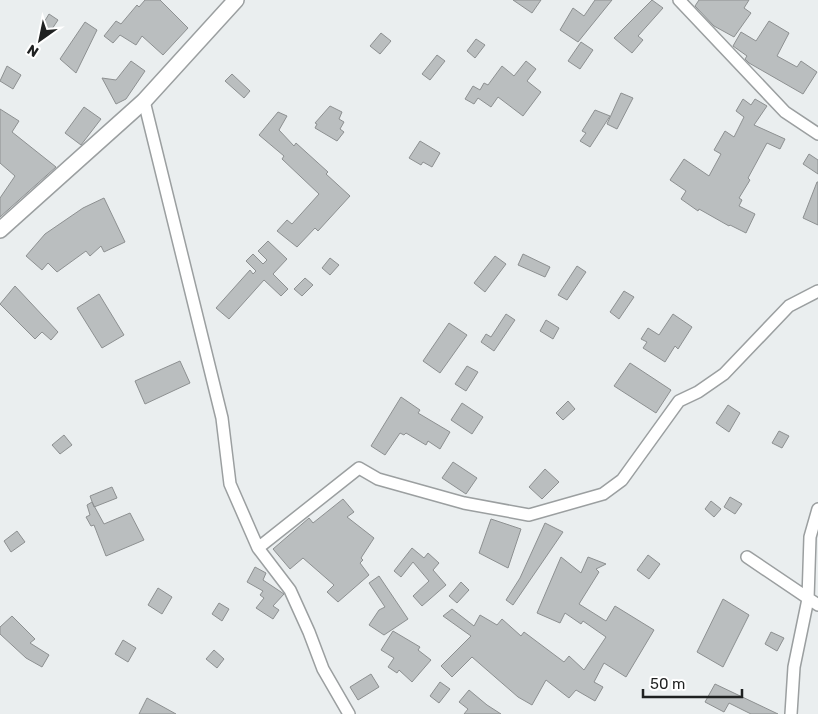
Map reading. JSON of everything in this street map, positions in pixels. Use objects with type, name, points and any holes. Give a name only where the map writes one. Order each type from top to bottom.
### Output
[{"type":"main road","points":[[0,230],[144,101],[236,0]]},
{"type":"street","points":[[680,0],[785,112],[818,134]]},
{"type":"street","points":[[144,101],[222,418],[230,484],[258,548],[290,590],[323,669],[349,714]]},
{"type":"street","points":[[258,548],[359,468],[378,479],[464,503],[529,515],[603,494],[622,480],[679,401],[698,392],[724,374],[789,306],[818,291]]},
{"type":"street","points":[[791,714],[794,667],[813,602],[810,536],[818,510]]},
{"type":"street","points":[[747,557],[813,602]]},
{"type":"building","points":[[145,0],[160,0],[188,28],[163,55],[142,36],[136,45],[120,35],[113,43],[104,36],[116,21],[121,24],[137,5],[139,7]]},
{"type":"building","points":[[513,0],[541,0],[532,13]]},
{"type":"building","points":[[595,0],[612,0],[578,42],[560,30],[573,8],[584,16]]},
{"type":"building","points":[[652,0],[663,8],[638,36],[643,40],[632,53],[614,38]]},
{"type":"building","points":[[699,0],[749,0],[744,8],[751,13],[734,37],[714,26],[695,6]]},
{"type":"building","points":[[49,14],[58,20],[50,32],[41,27]]},
{"type":"building","points":[[769,21],[789,33],[777,56],[797,67],[801,61],[817,72],[803,94],[749,63],[745,59],[747,56],[733,46],[741,32],[756,41]]},
{"type":"building","points":[[85,22],[97,30],[76,73],[60,59]]},
{"type":"building","points":[[381,33],[391,41],[380,54],[370,46]]},
{"type":"building","points":[[476,39],[485,45],[475,58],[467,51]]},
{"type":"building","points":[[581,42],[593,50],[580,69],[568,61]]},
{"type":"building","points":[[437,55],[445,61],[430,80],[422,74]]},
{"type":"building","points":[[131,61],[145,71],[126,99],[116,104],[102,78],[116,80]]},
{"type":"building","points":[[526,61],[536,69],[527,81],[541,92],[523,116],[498,97],[491,107],[478,98],[474,104],[465,99],[473,86],[480,90],[484,83],[488,85],[502,66],[514,76]]},
{"type":"building","points":[[7,66],[21,75],[13,89],[0,81]]},
{"type":"building","points":[[232,74],[250,91],[244,98],[225,81]]},
{"type":"building","points":[[621,93],[633,98],[617,129],[607,124]]},
{"type":"building","points":[[743,99],[751,105],[755,99],[767,106],[754,125],[785,139],[780,149],[767,143],[748,178],[750,180],[739,198],[742,200],[739,206],[755,214],[746,233],[699,209],[698,211],[681,199],[686,191],[670,180],[684,159],[709,176],[721,154],[714,150],[725,131],[734,137],[744,117],[736,111]]},
{"type":"building","points":[[330,106],[342,112],[339,119],[344,122],[340,129],[344,132],[337,141],[315,128],[317,124],[315,123]]},
{"type":"building","points":[[84,107],[101,119],[81,145],[65,133]]},
{"type":"building","points":[[0,109],[19,121],[12,132],[56,167],[0,217],[0,198],[15,176],[0,163]]},
{"type":"building","points":[[595,110],[610,116],[590,147],[580,141],[586,133],[582,131]]},
{"type":"building","points":[[278,112],[287,116],[279,130],[294,146],[296,143],[328,172],[326,174],[350,196],[318,231],[315,228],[297,247],[277,231],[287,220],[292,224],[319,194],[282,159],[284,156],[259,135]]},
{"type":"building","points":[[420,141],[440,153],[432,167],[423,162],[421,165],[409,158]]},
{"type":"building","points":[[809,154],[818,160],[818,174],[803,164]]},
{"type":"building","points":[[818,182],[818,225],[803,218]]},
{"type":"building","points":[[104,198],[125,242],[104,252],[101,246],[90,256],[86,251],[57,272],[48,263],[42,270],[26,256],[45,234],[83,208]]},
{"type":"building","points":[[268,241],[287,259],[273,274],[288,289],[281,296],[264,280],[229,319],[216,308],[250,270],[253,274],[256,271],[246,261],[253,254],[263,264],[267,260],[258,251]]},
{"type":"building","points":[[523,254],[550,267],[545,277],[518,265]]},
{"type":"building","points":[[495,256],[506,264],[485,292],[474,283]]},
{"type":"building","points":[[330,258],[339,265],[330,275],[322,268]]},
{"type":"building","points":[[577,266],[586,272],[567,300],[558,295]]},
{"type":"building","points":[[305,278],[313,285],[302,296],[294,289]]},
{"type":"building","points":[[15,286],[58,332],[51,340],[42,332],[35,339],[0,304]]},
{"type":"building","points":[[624,291],[634,297],[619,319],[610,312]]},
{"type":"building","points":[[99,294],[124,335],[102,348],[77,308]]},
{"type":"building","points":[[506,314],[515,320],[494,351],[481,342],[486,334],[491,337]]},
{"type":"building","points":[[673,314],[692,327],[678,349],[675,346],[665,362],[643,348],[647,342],[641,339],[648,328],[659,335]]},
{"type":"building","points":[[546,320],[559,328],[553,339],[540,331]]},
{"type":"building","points":[[449,323],[467,335],[440,373],[423,361]]},
{"type":"building","points":[[180,361],[190,383],[145,404],[135,381]]},
{"type":"building","points":[[630,363],[671,390],[656,413],[614,386]]},
{"type":"building","points":[[467,366],[478,372],[466,391],[455,384]]},
{"type":"building","points":[[401,397],[420,410],[418,413],[450,432],[440,449],[428,441],[426,445],[406,433],[404,435],[400,433],[385,455],[371,446]]},
{"type":"building","points":[[568,401],[575,409],[563,420],[556,413]]},
{"type":"building","points":[[462,403],[483,417],[472,434],[451,420]]},
{"type":"building","points":[[728,405],[740,413],[729,432],[716,423]]},
{"type":"building","points":[[779,431],[789,436],[782,448],[772,443]]},
{"type":"building","points":[[64,435],[72,445],[60,454],[52,445]]},
{"type":"building","points":[[453,462],[477,478],[466,494],[442,478]]},
{"type":"building","points":[[545,469],[559,482],[542,499],[529,487]]},
{"type":"building","points":[[112,487],[117,498],[94,507],[90,496]]},
{"type":"building","points":[[730,497],[742,504],[735,514],[724,507]]},
{"type":"building","points":[[343,499],[354,512],[347,517],[374,538],[361,558],[363,560],[360,563],[369,575],[338,602],[327,592],[334,585],[303,558],[290,569],[273,549],[309,518],[313,523]]},
{"type":"building","points":[[711,501],[721,509],[714,517],[705,509]]},
{"type":"building","points":[[92,502],[104,524],[130,513],[144,540],[106,556],[94,525],[91,526],[86,517],[90,515],[87,505]]},
{"type":"building","points":[[491,519],[521,529],[508,568],[479,553]]},
{"type":"building","points":[[545,523],[563,532],[513,605],[506,600],[520,578]]},
{"type":"building","points":[[17,531],[25,542],[11,552],[4,541]]},
{"type":"building","points":[[412,548],[424,558],[428,553],[439,563],[433,570],[446,585],[422,606],[413,596],[429,581],[413,562],[401,577],[394,571]]},
{"type":"building","points":[[648,555],[660,564],[649,579],[637,570]]},
{"type":"building","points":[[561,557],[581,573],[588,557],[606,564],[596,569],[599,572],[579,604],[606,621],[615,606],[654,630],[626,677],[604,663],[594,682],[603,687],[595,701],[576,690],[569,698],[546,680],[532,705],[518,697],[472,657],[452,677],[441,666],[471,636],[443,616],[452,609],[474,626],[480,615],[497,625],[502,619],[521,636],[524,632],[564,662],[569,656],[584,670],[606,637],[583,621],[581,624],[565,613],[560,623],[537,613]]},
{"type":"building","points":[[255,567],[266,573],[263,580],[284,594],[273,606],[279,610],[273,619],[256,608],[264,598],[260,595],[263,591],[247,582]]},
{"type":"building","points":[[379,576],[408,619],[384,635],[369,625],[379,610],[385,607],[369,583]]},
{"type":"building","points":[[461,582],[469,590],[457,603],[449,596]]},
{"type":"building","points":[[158,588],[172,597],[162,614],[148,605]]},
{"type":"building","points":[[723,599],[749,615],[723,667],[697,652]]},
{"type":"building","points":[[219,603],[229,609],[222,621],[212,614]]},
{"type":"building","points":[[12,616],[35,639],[30,643],[49,655],[42,667],[26,658],[0,634],[0,627]]},
{"type":"building","points":[[393,631],[420,647],[418,650],[431,660],[412,682],[399,670],[397,673],[388,667],[394,658],[381,650]]},
{"type":"building","points":[[771,632],[784,638],[777,651],[765,644]]},
{"type":"building","points":[[123,640],[136,648],[128,662],[115,654]]},
{"type":"building","points":[[214,650],[224,659],[217,668],[206,659]]},
{"type":"building","points":[[371,674],[379,687],[358,700],[350,687]]},
{"type":"building","points":[[440,682],[450,689],[439,703],[430,696]]},
{"type":"building","points":[[715,684],[778,714],[751,714],[729,703],[724,712],[705,702]]},
{"type":"building","points":[[469,690],[501,714],[464,714],[468,709],[459,702]]},
{"type":"building","points":[[147,698],[176,714],[139,714]]}]
